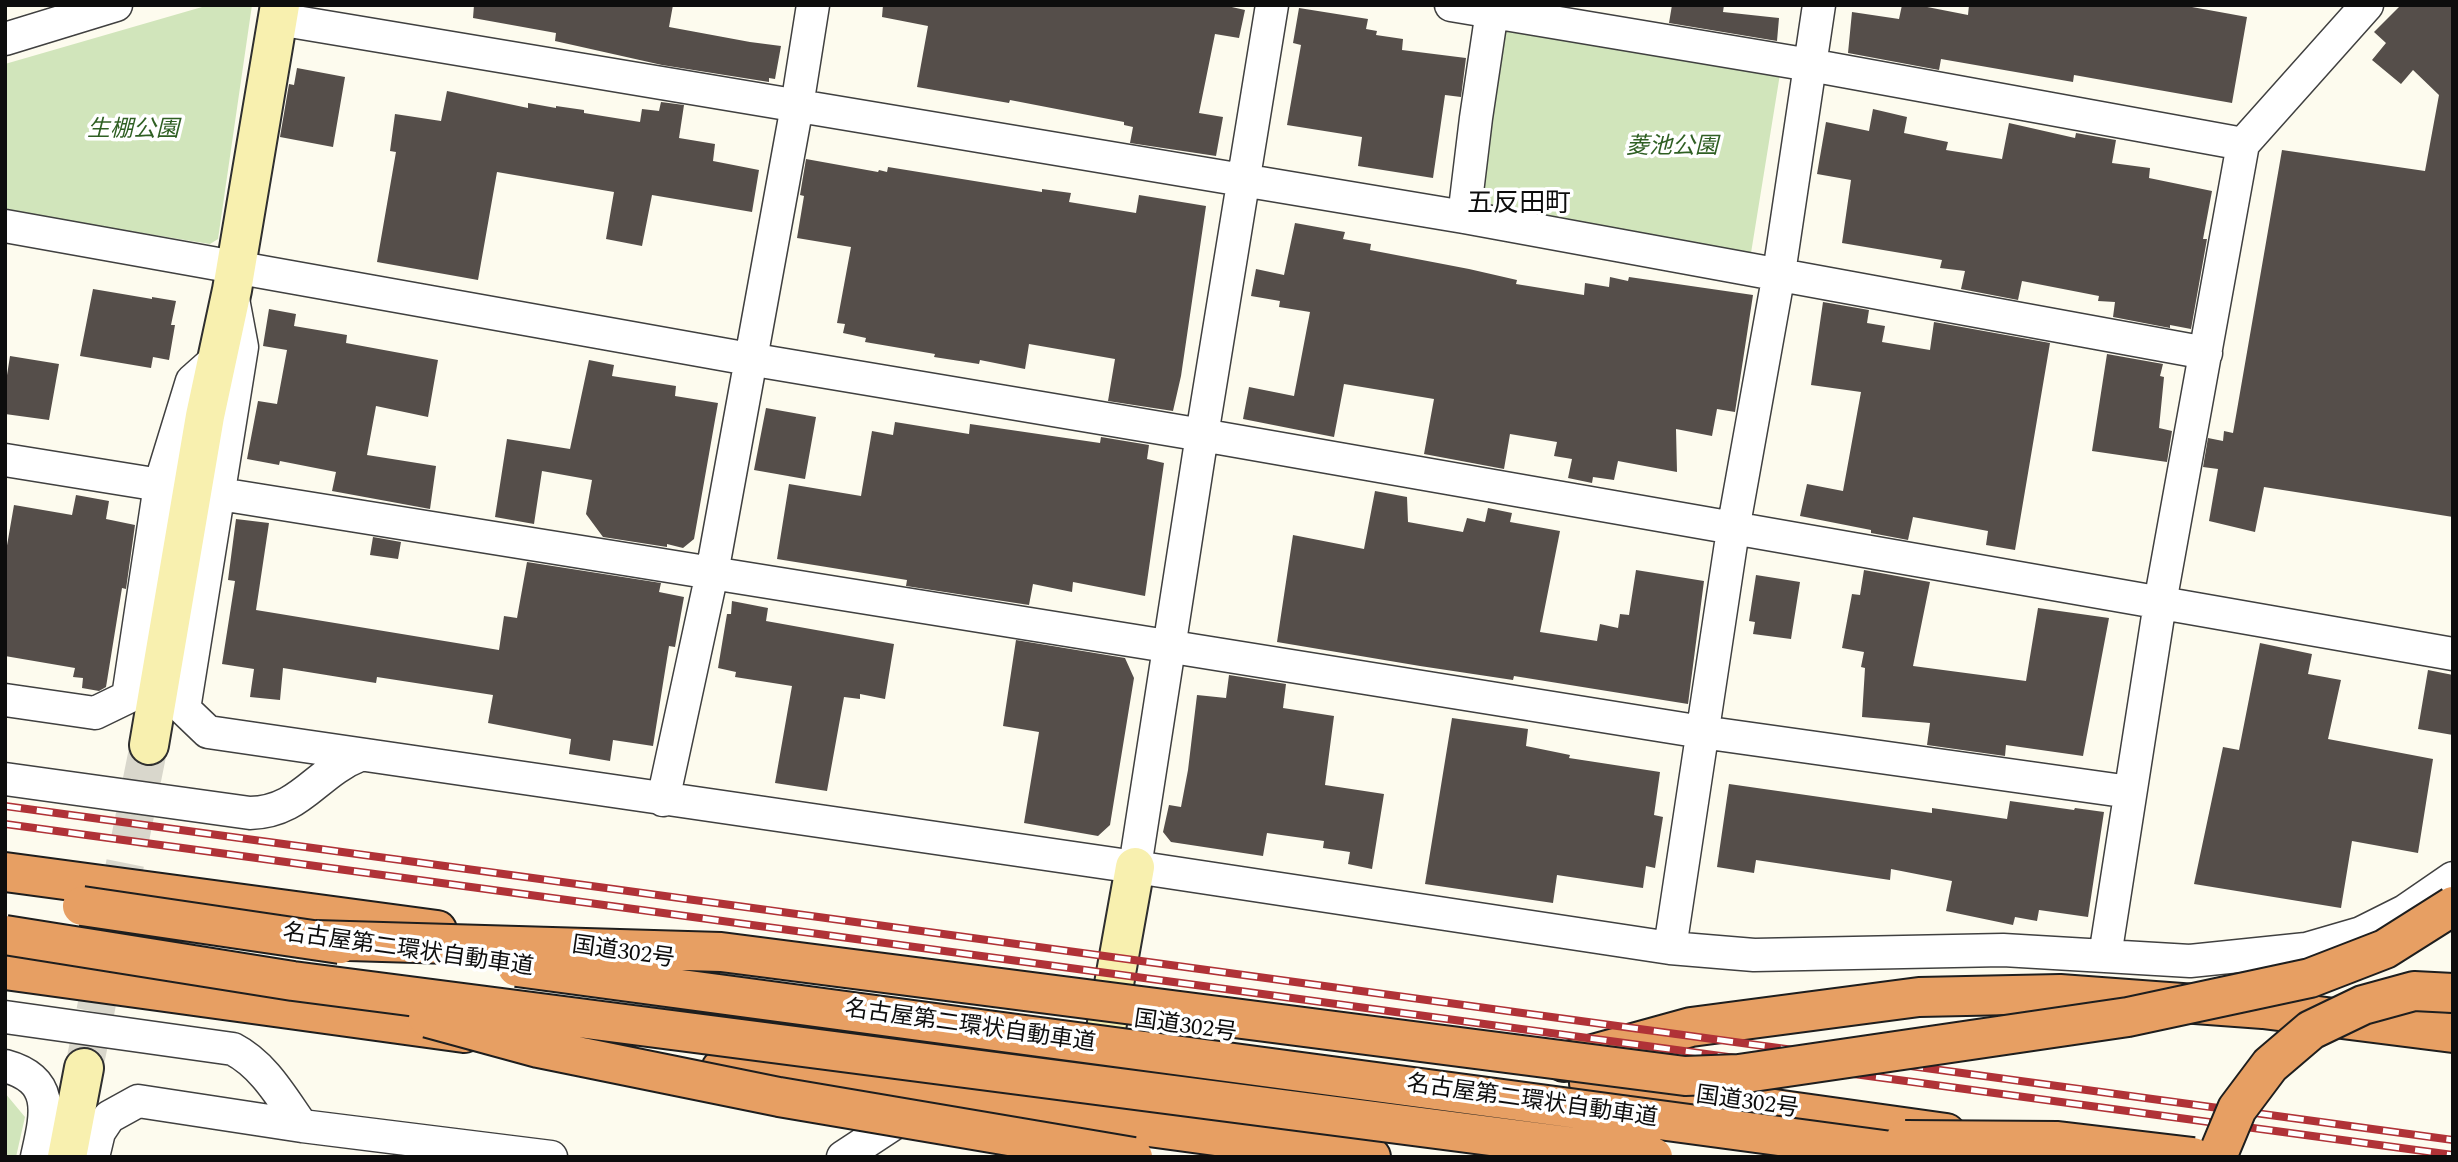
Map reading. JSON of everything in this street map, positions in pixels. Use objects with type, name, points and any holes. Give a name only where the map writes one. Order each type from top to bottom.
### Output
[{"type":"highway","points":[[5,855],[142,873],[316,927],[720,952],[1685,1076],[1740,1074],[2128,1017],[2310,978],[2385,949],[2453,906]]},
{"type":"highway","name":"国道302号","points":[[5,872],[316,927],[1107,1018],[2114,1157]]},
{"type":"highway","name":"名古屋第二環状自動車道","points":[[5,896],[316,927],[1936,1157]]},
{"type":"highway","name":"名古屋第二環状自動車道","points":[[5,935],[293,981],[1653,1157]]},
{"type":"highway","points":[[5,970],[931,1098],[1087,1139],[1370,1157]]},
{"type":"highway","points":[[293,981],[538,1048],[779,1097],[1133,1157]]},
{"type":"highway","points":[[5,982],[180,1006],[377,1021]]},
{"type":"highway","points":[[2217,1157],[2237,1109],[2270,1065],[2311,1030],[2363,1005],[2414,991],[2453,993]]},
{"type":"highway","points":[[1522,1074],[1691,1027],[1919,998],[2060,994],[2263,1009],[2453,1034]]},
{"type":"highway","points":[[1801,1139],[2059,1141],[2193,1157]]},
{"type":"street","points":[[5,39],[116,5]]},
{"type":"street","points":[[663,800],[712,573],[813,5]]},
{"type":"street","points":[[1087,1139],[1135,867],[1272,5]]},
{"type":"street","points":[[1451,5],[1810,65],[2243,144]]},
{"type":"street","points":[[1670,948],[1733,530],[1779,273],[1819,5]]},
{"type":"street","points":[[2105,956],[2160,603],[2243,144],[2367,5]]},
{"type":"street","points":[[1464,217],[1492,11]]},
{"type":"street","points":[[149,744],[205,416],[234,278],[279,12],[797,106],[1464,217],[2206,353]]},
{"type":"street","points":[[5,226],[234,278],[749,359],[1202,435],[2453,654]]},
{"type":"street","points":[[234,278],[242,347],[184,709],[208,732],[1670,948],[1754,955],[2003,950],[2190,961],[2306,949],[2361,933],[2405,911],[2453,878]]},
{"type":"street","points":[[5,700],[95,713],[128,698],[160,485],[192,380],[219,357]]},
{"type":"street","points":[[5,460],[160,485]]},
{"type":"street","points":[[220,494],[1702,732],[2130,792]]},
{"type":"street","points":[[5,779],[250,813],[267,813],[287,806],[344,761],[360,755]]},
{"type":"street","points":[[5,1017],[233,1049],[247,1056],[256,1065],[302,1126]]},
{"type":"street","points":[[5,1066],[28,1075],[38,1085],[44,1099],[46,1114],[37,1157]]},
{"type":"street","points":[[66,1157],[84,1068]]},
{"type":"street","points":[[843,1157],[931,1098]]},
{"type":"street","points":[[93,1157],[99,1132],[109,1117],[138,1101],[302,1126],[551,1157]]},
{"type":"green space","name":"生棚公園","points":[[209,5],[252,5],[218,239],[210,244],[5,211],[5,64]]},
{"type":"green space","name":"菱池公園","points":[[1499,28],[1780,74],[1751,253],[1472,206]]},
{"type":"green space","points":[[5,1093],[25,1117],[16,1157],[5,1157]]},
{"type":"building","points":[[474,5],[673,5],[669,27],[781,46],[775,79],[769,78],[769,82],[662,65],[555,41],[556,33],[473,18]]},
{"type":"building","points":[[883,5],[1223,5],[1245,10],[1239,38],[1215,34],[1199,113],[1223,117],[1216,156],[1130,143],[1133,127],[1124,125],[1124,122],[1010,100],[1009,103],[917,87],[928,26],[882,17]]},
{"type":"building","points":[[1672,5],[1724,5],[1723,12],[1779,18],[1777,41],[1669,23]]},
{"type":"building","points":[[1902,5],[1917,5],[1968,15],[1969,5],[2181,5],[2247,17],[2232,103],[2074,75],[2073,82],[1941,59],[1939,70],[1848,53],[1852,12],[1899,19]]},
{"type":"building","points":[[2401,5],[2453,5],[2453,517],[2264,487],[2255,532],[2209,521],[2218,469],[2203,467],[2208,438],[2223,441],[2224,431],[2233,433],[2282,150],[2425,171],[2439,95],[2413,70],[2401,84],[2372,60],[2386,43],[2374,32]]},
{"type":"building","points":[[1299,8],[1368,19],[1366,29],[1377,31],[1376,35],[1403,39],[1402,50],[1466,58],[1461,97],[1445,95],[1433,178],[1358,166],[1362,137],[1287,125],[1301,45],[1293,43]]},
{"type":"building","points":[[297,68],[345,77],[333,147],[280,137],[289,84],[294,85]]},
{"type":"building","points":[[447,91],[528,108],[528,103],[556,106],[640,122],[642,109],[659,111],[661,102],[684,105],[679,138],[715,144],[713,161],[759,170],[752,212],[652,195],[642,246],[606,239],[614,192],[497,172],[478,280],[377,262],[396,152],[390,151],[395,114],[441,121]]},
{"type":"building","points":[[1873,109],[1907,117],[1904,133],[1948,142],[1946,150],[2002,159],[2009,123],[2075,138],[2076,133],[2116,140],[2112,163],[2150,168],[2149,178],[2212,191],[2203,239],[2207,239],[2191,329],[2170,325],[2170,328],[2113,317],[2115,302],[2098,301],[2099,296],[2022,281],[2018,300],[1961,289],[1965,271],[1940,268],[1942,260],[1842,243],[1851,180],[1817,174],[1826,122],[1869,131]]},
{"type":"building","points":[[806,159],[878,172],[887,172],[888,167],[1042,192],[1042,189],[1071,193],[1069,202],[1136,213],[1139,195],[1206,206],[1181,376],[1173,411],[1108,401],[1115,359],[1029,344],[1025,369],[980,360],[979,364],[934,357],[935,354],[865,342],[866,338],[843,333],[845,324],[837,323],[851,247],[797,238],[804,196],[800,195]]},
{"type":"building","points":[[1295,223],[1345,232],[1343,239],[1371,244],[1370,250],[1517,280],[1516,284],[1584,295],[1585,283],[1609,287],[1610,277],[1628,281],[1629,277],[1753,295],[1735,412],[1717,409],[1712,436],[1676,429],[1677,472],[1618,461],[1614,480],[1593,477],[1592,483],[1568,478],[1572,459],[1554,456],[1557,442],[1510,434],[1504,469],[1424,454],[1434,399],[1344,384],[1334,437],[1243,419],[1249,387],[1294,396],[1310,312],[1279,307],[1280,301],[1251,296],[1256,269],[1284,275]]},
{"type":"building","points":[[93,289],[176,301],[171,325],[175,325],[169,360],[153,357],[151,368],[80,356]]},
{"type":"building","points":[[1823,302],[1869,310],[1867,323],[1885,326],[1882,342],[1930,350],[1934,322],[2050,343],[2015,550],[1986,545],[1988,531],[1913,517],[1908,540],[1800,516],[1807,484],[1843,491],[1861,392],[1811,385]]},
{"type":"building","points":[[269,309],[296,314],[294,326],[347,335],[346,343],[438,360],[428,417],[376,406],[367,455],[436,466],[430,509],[332,491],[336,472],[280,461],[279,465],[247,459],[258,401],[277,404],[287,350],[263,346]]},
{"type":"building","points":[[2107,354],[2163,364],[2160,376],[2164,377],[2159,428],[2172,431],[2167,462],[2092,451]]},
{"type":"building","points":[[10,356],[59,364],[49,420],[5,414],[5,388]]},
{"type":"building","points":[[589,360],[614,365],[612,376],[676,386],[675,396],[718,403],[694,539],[683,548],[603,537],[586,514],[592,480],[542,471],[534,524],[495,517],[507,439],[570,449]]},
{"type":"building","points":[[766,408],[816,417],[805,479],[754,470]]},
{"type":"building","points":[[895,422],[969,434],[970,424],[1100,443],[1101,437],[1149,445],[1147,459],[1164,463],[1145,596],[1073,582],[1072,592],[1033,584],[1029,605],[906,586],[907,580],[777,559],[789,484],[861,496],[872,431],[893,435]]},
{"type":"building","points":[[1375,491],[1407,497],[1408,522],[1463,532],[1467,518],[1485,522],[1488,508],[1512,513],[1510,522],[1560,531],[1540,632],[1597,641],[1600,624],[1618,628],[1620,614],[1629,615],[1636,570],[1704,581],[1688,704],[1514,676],[1513,680],[1420,666],[1277,642],[1293,535],[1364,549]]},
{"type":"building","points":[[76,495],[109,501],[106,519],[135,525],[126,589],[122,588],[106,687],[99,691],[82,688],[83,678],[73,677],[75,668],[5,656],[5,557],[14,505],[72,515]]},
{"type":"building","points":[[236,519],[269,523],[256,610],[499,650],[504,616],[517,618],[527,562],[661,583],[659,592],[684,597],[675,647],[669,646],[653,746],[613,740],[610,761],[569,754],[571,739],[488,723],[493,695],[377,677],[376,683],[283,668],[280,700],[250,697],[254,669],[222,664],[235,581],[228,580]]},
{"type":"building","points":[[373,537],[401,542],[398,559],[370,555]]},
{"type":"building","points":[[1864,570],[1930,582],[1913,666],[2026,681],[2038,608],[2109,618],[2083,756],[2006,745],[2005,756],[1927,745],[1930,723],[1862,717],[1865,668],[1861,667],[1864,652],[1842,648],[1852,594],[1860,595]]},
{"type":"building","points":[[1756,575],[1800,582],[1791,639],[1753,634],[1755,622],[1749,621]]},
{"type":"building","points":[[732,601],[768,608],[766,621],[894,644],[885,699],[860,694],[860,699],[844,697],[827,791],[775,783],[792,686],[735,677],[736,672],[718,668],[727,614],[731,614]]},
{"type":"building","points":[[1016,640],[1125,658],[1134,678],[1110,825],[1098,836],[1024,823],[1039,732],[1003,726]]},
{"type":"building","points":[[2260,643],[2312,654],[2308,674],[2341,680],[2328,739],[2433,759],[2418,853],[2352,841],[2341,908],[2194,884],[2223,747],[2239,750]]},
{"type":"building","points":[[2428,670],[2453,675],[2453,735],[2418,729]]},
{"type":"building","points":[[1229,675],[1286,684],[1283,708],[1334,716],[1325,785],[1384,794],[1372,869],[1348,864],[1350,852],[1323,848],[1324,841],[1267,833],[1263,856],[1171,842],[1163,832],[1169,805],[1181,807],[1197,695],[1226,698]]},
{"type":"building","points":[[1452,718],[1528,729],[1526,746],[1570,755],[1569,758],[1660,772],[1654,815],[1663,817],[1655,868],[1646,866],[1643,888],[1557,875],[1553,903],[1425,884]]},
{"type":"building","points":[[1729,784],[1932,813],[1932,808],[2007,819],[2010,801],[2104,812],[2088,917],[2039,910],[2037,921],[2015,917],[2013,925],[1946,911],[1952,881],[1891,869],[1890,880],[1756,860],[1754,873],[1717,867]]},
{"type":"tunnel","points":[[84,1068],[149,745]]},
{"type":"railway","points":[[5,806],[2453,1140]]},
{"type":"railway","points":[[5,824],[2453,1155]]},
{"type":"district","name":"五反田町","points":[[1519,206]]}]
